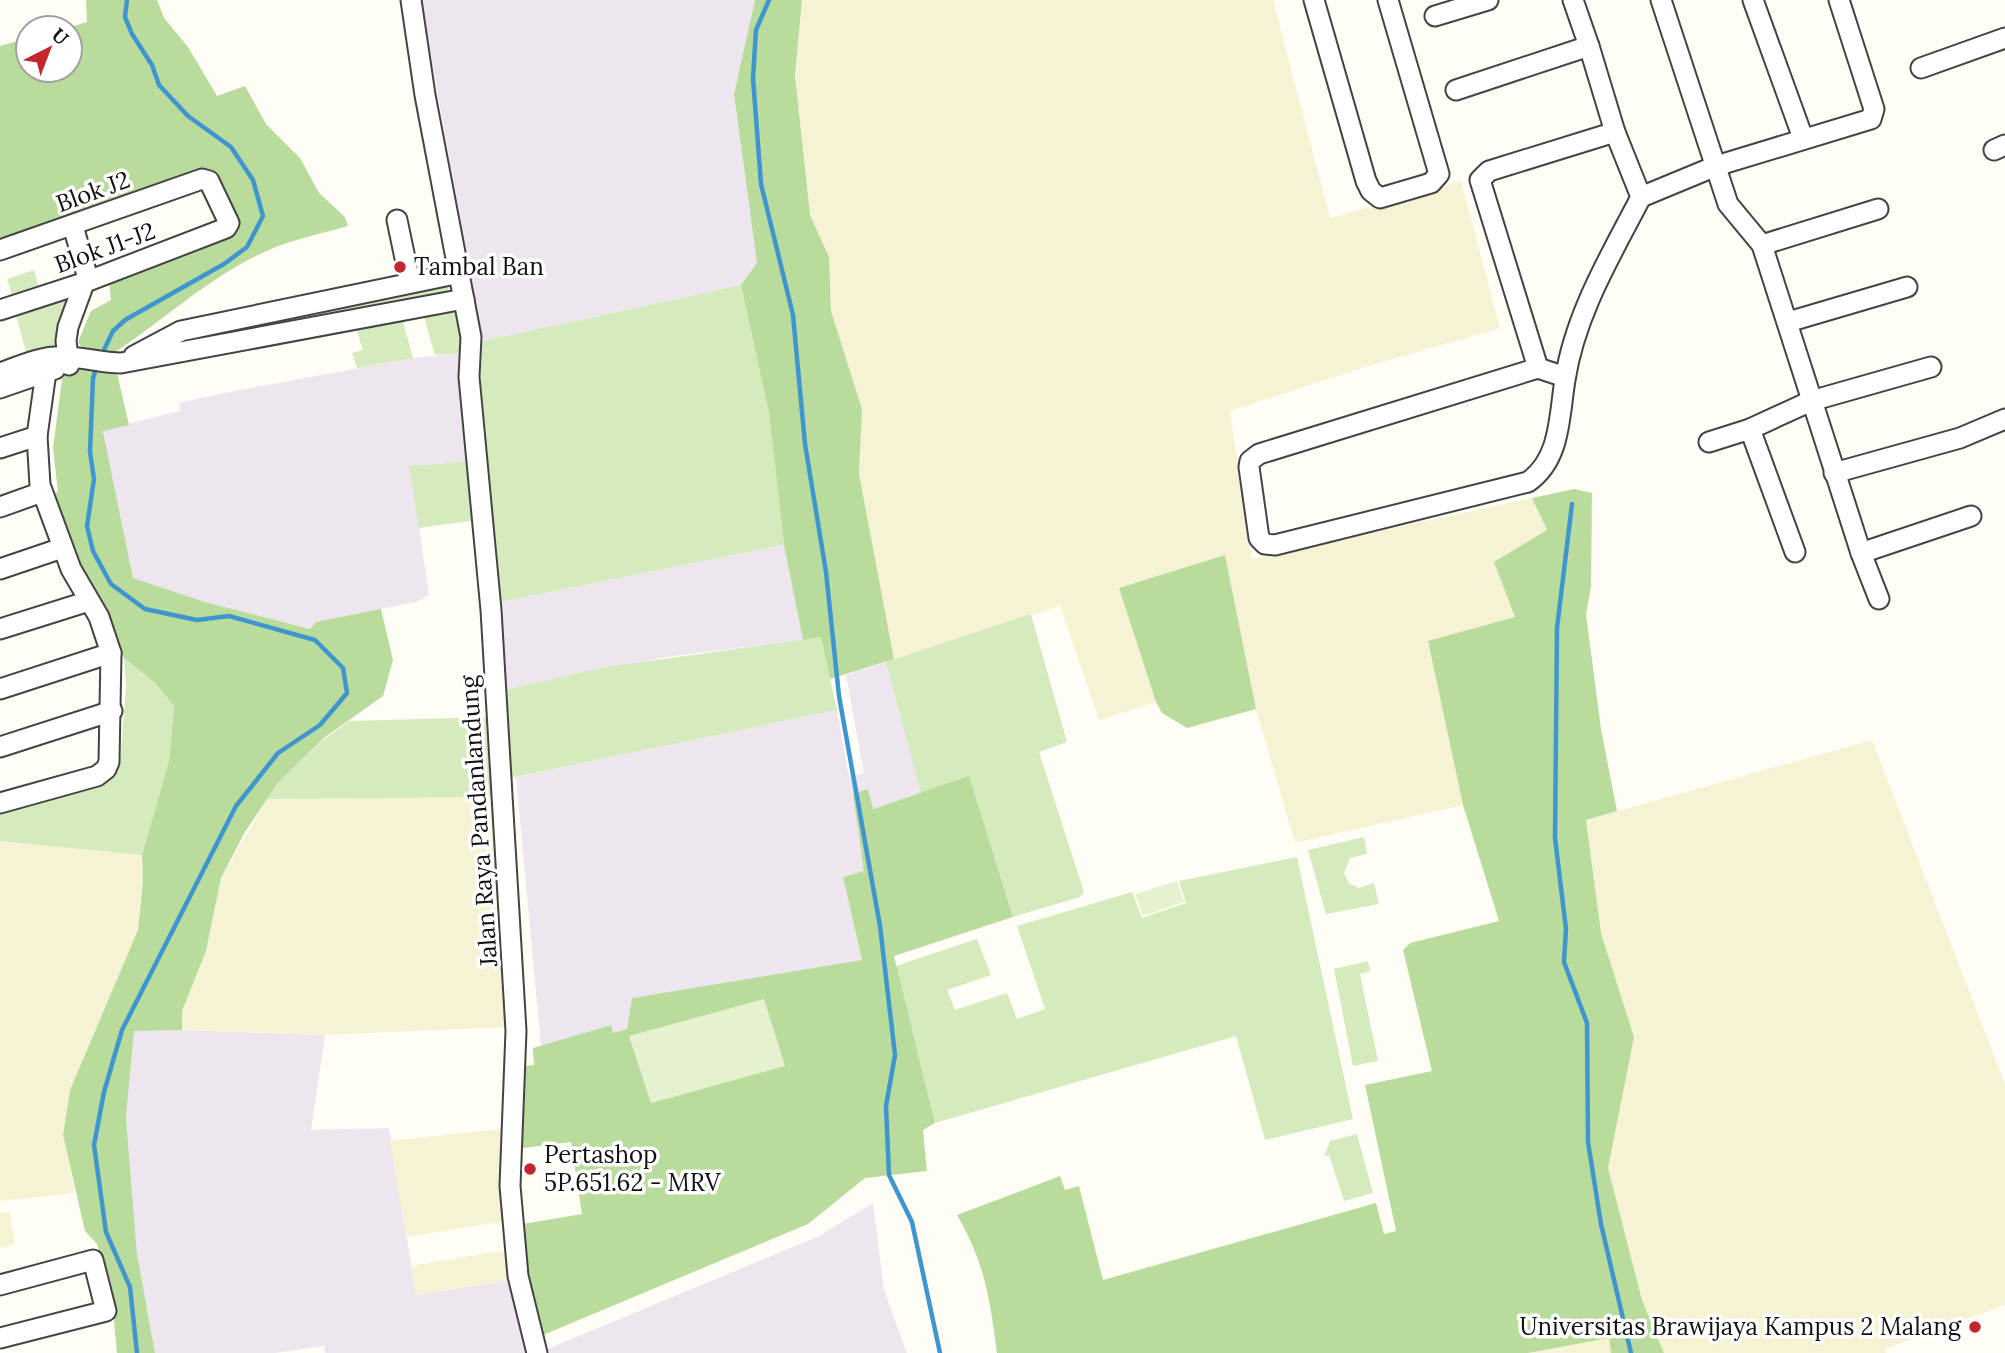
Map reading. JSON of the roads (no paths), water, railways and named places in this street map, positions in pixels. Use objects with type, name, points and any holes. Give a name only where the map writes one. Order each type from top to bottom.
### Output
[{"type":"street","name":"Jalan Raya Pandanlandung","points":[[411,0],[425,95],[471,337],[469,377],[491,610],[514,992],[516,1060],[510,1186],[519,1276],[537,1353]]},
{"type":"street","points":[[1314,0],[1366,181],[1371,191],[1380,198],[1431,183],[1439,174],[1388,0]]},
{"type":"street","points":[[1435,16],[1488,0]]},
{"type":"street","points":[[1573,0],[1615,132],[1641,197]]},
{"type":"street","points":[[1661,0],[1728,204],[1762,245],[1834,473],[1879,599]]},
{"type":"street","points":[[1754,0],[1803,138]]},
{"type":"street","points":[[1565,377],[1538,368],[1254,457],[1249,467],[1259,538],[1265,544],[1275,545],[1528,482],[1537,476],[1550,457],[1558,433],[1565,377],[1585,309],[1641,197],[1716,166],[1867,121],[1874,113],[1839,0]]},
{"type":"street","points":[[1921,68],[2005,38]]},
{"type":"street","points":[[1456,90],[1589,46]]},
{"type":"street","points":[[1538,368],[1480,180],[1489,172],[1615,132]]},
{"type":"street","name":"Blok J2","points":[[0,250],[202,179],[209,181],[229,223],[226,228]]},
{"type":"street","points":[[1762,245],[1878,209]]},
{"type":"street","points":[[397,219],[410,282]]},
{"type":"street","points":[[72,226],[87,275],[68,327],[74,360]]},
{"type":"street","name":"Blok J1-J2","points":[[0,310],[83,284],[226,228]]},
{"type":"street","points":[[113,363],[181,331],[410,282],[462,286]]},
{"type":"street","points":[[0,373],[42,359],[113,363],[462,286]]},
{"type":"street","points":[[1788,322],[1907,287]]},
{"type":"street","points":[[0,388],[74,360]]},
{"type":"street","points":[[1709,442],[1751,429],[1811,401],[1931,366]]},
{"type":"street","points":[[0,803],[44,793],[102,774],[109,762],[112,711],[108,636],[62,548],[42,492],[37,436],[46,372]]},
{"type":"street","points":[[1834,473],[1960,438],[2005,419]]},
{"type":"street","points":[[1751,429],[1795,552]]},
{"type":"street","points":[[0,448],[37,436]]},
{"type":"street","points":[[0,507],[42,492]]},
{"type":"street","points":[[1861,553],[1971,516]]},
{"type":"street","points":[[0,569],[62,548]]},
{"type":"street","points":[[0,629],[89,601]]},
{"type":"street","points":[[0,689],[111,653]]},
{"type":"street","points":[[0,747],[112,711]]},
{"type":"street","points":[[0,1285],[93,1261],[106,1311],[0,1338]]},
{"type":"waterway","points":[[102,354],[113,331],[125,320],[224,264],[247,247],[263,216],[253,180],[231,147],[188,116],[159,85],[152,65],[132,34],[125,17],[127,0]]},
{"type":"waterway","points":[[769,0],[756,30],[753,78],[761,184],[793,315],[805,444],[826,572],[839,696],[880,926],[895,1055],[886,1106],[889,1175],[912,1222],[940,1353]]},
{"type":"waterway","points":[[97,366],[93,378],[90,452],[94,479],[87,526],[93,551],[111,584],[145,609],[197,620],[229,616],[315,640],[343,668],[347,693],[320,725],[278,753],[236,806],[122,1030],[104,1092],[94,1145],[106,1232],[130,1287],[137,1353]]},
{"type":"waterway","points":[[1572,504],[1557,628],[1555,838],[1566,929],[1564,962],[1587,1023],[1588,1142],[1601,1224],[1631,1353]]},
{"type":"place","name":"Tambal Ban","points":[[400,267]]},
{"type":"place","name":"Pertashop 5P.651.62 - MRV","points":[[530,1169]]},
{"type":"place","name":"Universitas Brawijaya Kampus 2 Malang","points":[[1975,1327]]}]
